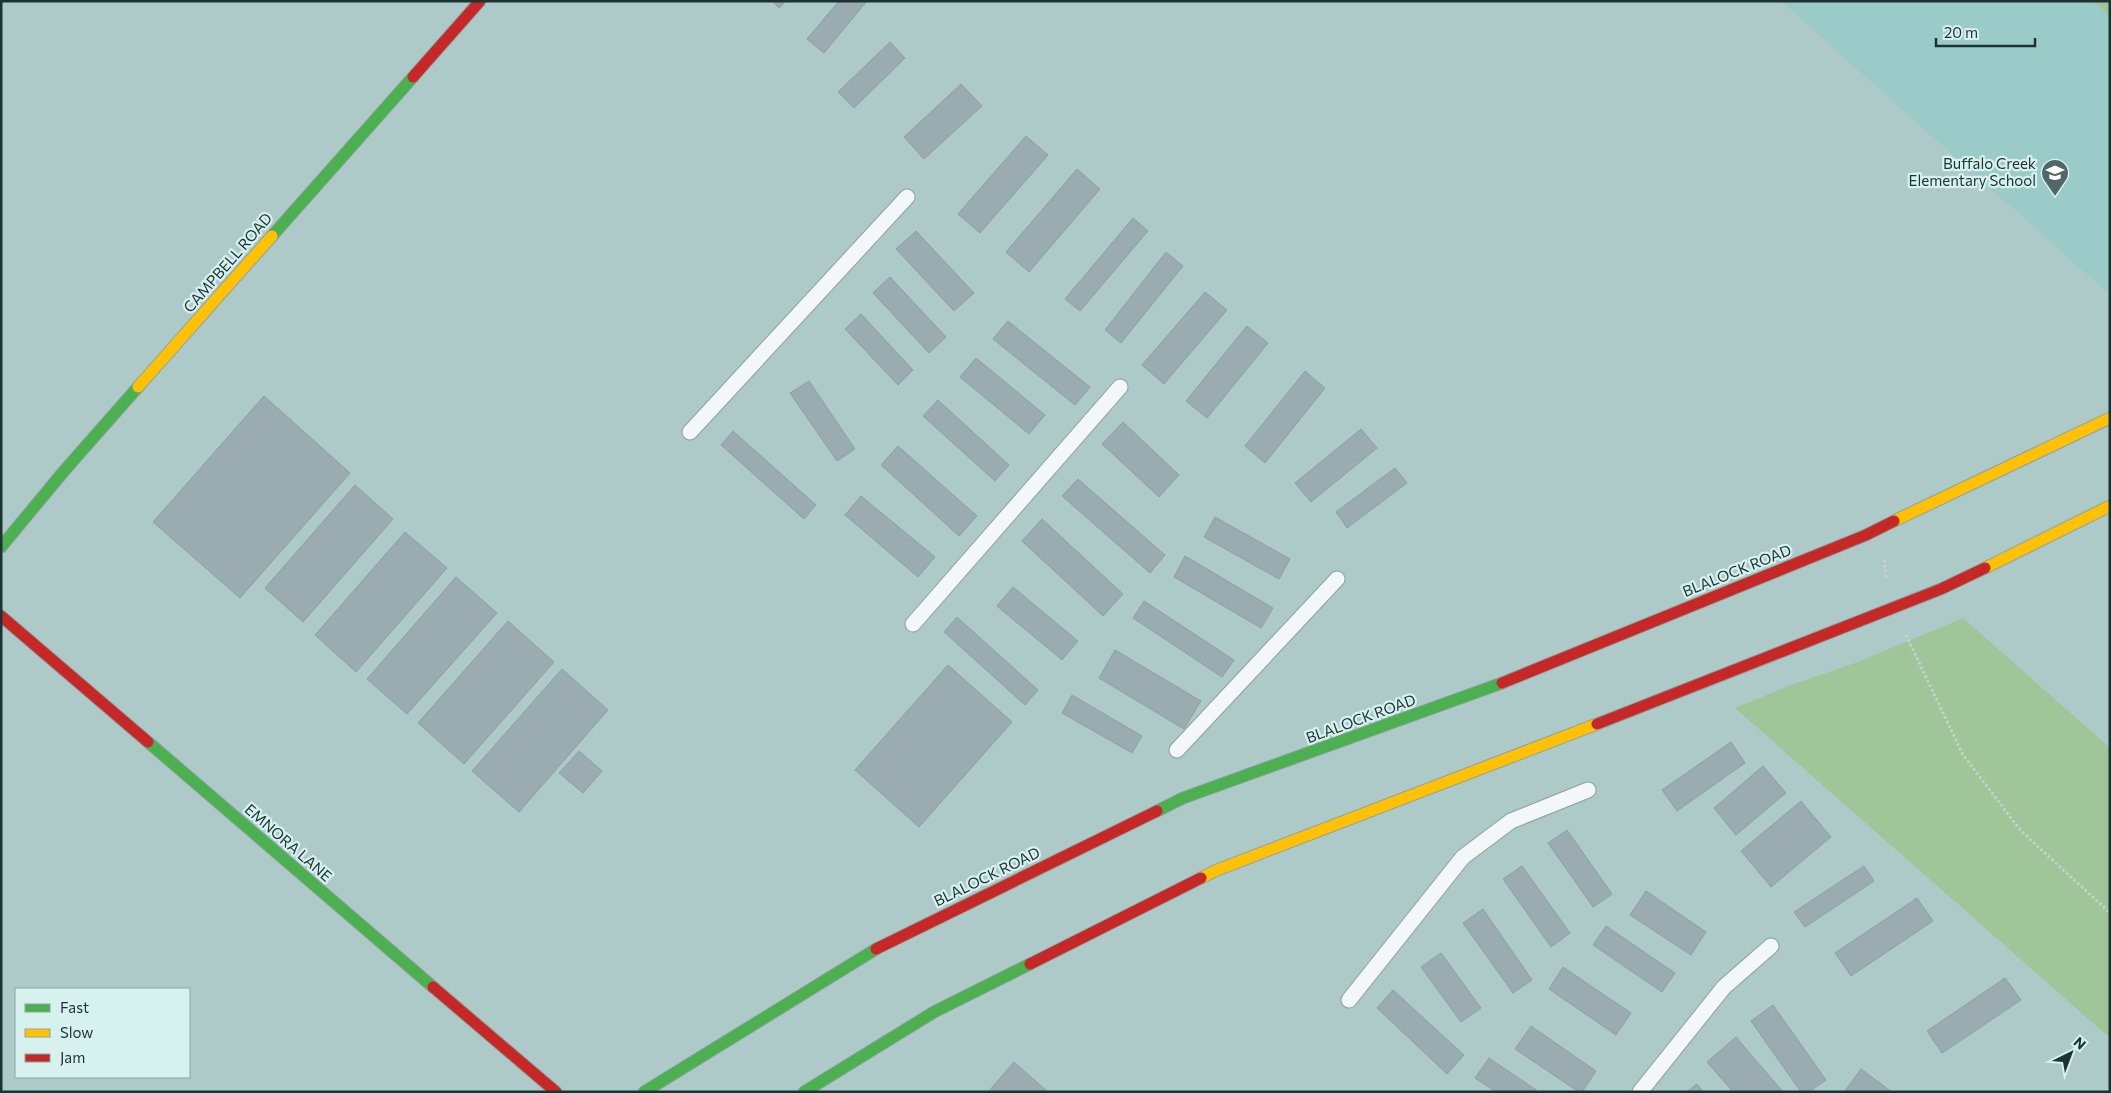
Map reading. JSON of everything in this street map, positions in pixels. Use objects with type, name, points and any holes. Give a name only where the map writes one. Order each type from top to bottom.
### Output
[{"type":"main road","name":"CAMPBELL ROAD","points":[[1,547],[70,464],[480,1]]},
{"type":"main road","name":"BLALOCK ROAD","points":[[644,1092],[884,944],[1182,798],[1478,693],[1866,535],[2110,418]]},
{"type":"main road","points":[[804,1092],[934,1012],[1217,870],[1570,735],[1942,589],[2110,506]]},
{"type":"main road","name":"EMNORA LANE","points":[[1,616],[556,1092]]},
{"type":"lane","points":[[690,432],[907,197]]},
{"type":"lane","points":[[913,624],[1120,387]]},
{"type":"lane","points":[[1177,750],[1337,579]]},
{"type":"lane","points":[[1349,1000],[1463,857],[1511,821],[1588,790]]},
{"type":"lane","points":[[1640,1092],[1724,987],[1770,946]]},
{"type":"path","points":[[1883,552],[1886,588]]},
{"type":"path","points":[[1906,634],[1963,755],[2021,832],[2110,913]]},
{"type":"shaded area","name":"Buffalo Creek Elementary School","points":[[1781,1],[2110,1],[2110,295],[1871,82]]},
{"type":"green space","points":[[2093,1],[2110,1],[2110,16]]},
{"type":"green space","points":[[1963,618],[2110,748],[2110,1038],[1735,708],[1791,685],[1858,662]]},
{"type":"building","points":[[772,1],[786,1],[779,8]]},
{"type":"building","points":[[839,1],[867,1],[824,53],[807,39]]},
{"type":"building","points":[[890,42],[905,58],[854,108],[838,92]]},
{"type":"building","points":[[961,84],[982,106],[924,159],[904,137]]},
{"type":"building","points":[[1026,136],[1048,155],[980,233],[958,214]]},
{"type":"building","points":[[1077,169],[1100,189],[1029,272],[1006,252]]},
{"type":"building","points":[[1133,218],[1148,231],[1080,311],[1065,299]]},
{"type":"building","points":[[916,231],[974,293],[954,311],[896,249]]},
{"type":"building","points":[[1166,252],[1183,266],[1121,343],[1105,330]]},
{"type":"building","points":[[890,277],[946,337],[929,353],[873,293]]},
{"type":"building","points":[[1205,292],[1227,310],[1164,384],[1142,365]]},
{"type":"building","points":[[861,314],[913,370],[898,385],[845,329]]},
{"type":"building","points":[[1008,321],[1090,387],[1075,405],[993,339]]},
{"type":"building","points":[[1247,326],[1268,343],[1207,418],[1186,401]]},
{"type":"building","points":[[976,358],[1045,415],[1029,434],[960,377]]},
{"type":"building","points":[[1305,371],[1325,388],[1265,463],[1245,446]]},
{"type":"building","points":[[809,381],[855,449],[837,461],[790,393]]},
{"type":"building","points":[[264,396],[350,473],[240,598],[153,522]]},
{"type":"building","points":[[938,400],[1009,465],[995,481],[923,416]]},
{"type":"building","points":[[1123,422],[1179,475],[1159,497],[1102,444]]},
{"type":"building","points":[[1361,429],[1377,448],[1311,502],[1295,483]]},
{"type":"building","points":[[733,431],[816,505],[804,519],[721,445]]},
{"type":"building","points":[[898,446],[977,516],[959,536],[881,465]]},
{"type":"building","points":[[1395,468],[1407,483],[1347,528],[1336,512]]},
{"type":"building","points":[[1078,479],[1165,555],[1150,573],[1062,496]]},
{"type":"building","points":[[355,485],[393,519],[303,622],[265,588]]},
{"type":"building","points":[[861,496],[935,557],[918,577],[845,515]]},
{"type":"building","points":[[1215,517],[1290,559],[1279,579],[1204,537]]},
{"type":"building","points":[[1042,519],[1123,594],[1103,616],[1022,541]]},
{"type":"building","points":[[405,532],[447,568],[356,672],[315,635]]},
{"type":"building","points":[[1185,556],[1273,608],[1261,628],[1174,577]]},
{"type":"building","points":[[456,577],[497,613],[407,714],[367,679]]},
{"type":"building","points":[[1013,587],[1078,641],[1062,660],[997,606]]},
{"type":"building","points":[[1144,601],[1234,660],[1222,677],[1133,618]]},
{"type":"building","points":[[957,617],[1038,690],[1025,705],[944,632]]},
{"type":"building","points":[[508,621],[554,662],[464,764],[418,723]]},
{"type":"building","points":[[1115,650],[1201,701],[1184,729],[1099,678]]},
{"type":"building","points":[[948,665],[1012,722],[919,827],[855,770]]},
{"type":"building","points":[[562,669],[608,710],[519,812],[472,771]]},
{"type":"building","points":[[1072,695],[1142,736],[1132,753],[1062,713]]},
{"type":"building","points":[[1731,742],[1745,763],[1677,811],[1662,790]]},
{"type":"building","points":[[579,751],[602,771],[583,793],[559,773]]},
{"type":"building","points":[[1763,766],[1786,793],[1736,835],[1714,808]]},
{"type":"building","points":[[1801,801],[1831,837],[1771,887],[1741,851]]},
{"type":"building","points":[[1567,830],[1612,894],[1593,907],[1548,843]]},
{"type":"building","points":[[1522,866],[1570,933],[1551,947],[1503,879]]},
{"type":"building","points":[[1864,866],[1874,881],[1805,927],[1794,912]]},
{"type":"building","points":[[1646,891],[1706,932],[1691,955],[1630,915]]},
{"type":"building","points":[[1917,898],[1933,921],[1851,976],[1835,953]]},
{"type":"building","points":[[1483,909],[1532,980],[1513,993],[1463,923]]},
{"type":"building","points":[[1606,926],[1675,973],[1662,992],[1593,945]]},
{"type":"building","points":[[1441,953],[1481,1008],[1461,1022],[1421,967]]},
{"type":"building","points":[[1563,967],[1631,1013],[1616,1035],[1549,989]]},
{"type":"building","points":[[2005,978],[2021,1000],[1942,1053],[1927,1031]]},
{"type":"building","points":[[1393,990],[1464,1055],[1447,1074],[1377,1008]]},
{"type":"building","points":[[1773,1005],[1826,1080],[1809,1092],[1801,1092],[1751,1021]]},
{"type":"building","points":[[1531,1026],[1596,1071],[1582,1092],[1579,1092],[1515,1049]]},
{"type":"building","points":[[1736,1037],[1783,1092],[1733,1092],[1707,1062]]},
{"type":"building","points":[[1489,1058],[1539,1092],[1496,1092],[1475,1078]]},
{"type":"building","points":[[1014,1062],[1048,1092],[988,1092]]},
{"type":"building","points":[[1861,1069],[1892,1092],[1845,1091]]},
{"type":"building","points":[[1697,1084],[1703,1092],[1687,1092]]},
{"type":"traffic: fast","points":[[272,236],[413,77]]},
{"type":"traffic: fast","points":[[1,547],[64,471],[138,387]]},
{"type":"traffic: fast","points":[[1157,811],[1183,798],[1502,683]]},
{"type":"traffic: fast","points":[[148,742],[433,987]]},
{"type":"traffic: fast","points":[[644,1092],[876,949]]},
{"type":"traffic: fast","points":[[804,1092],[934,1012],[1030,964]]},
{"type":"traffic: slow","points":[[138,387],[272,236]]},
{"type":"traffic: slow","points":[[1894,521],[2110,418]]},
{"type":"traffic: slow","points":[[1985,568],[2110,506]]},
{"type":"traffic: slow","points":[[1201,878],[1217,870],[1597,724]]},
{"type":"traffic: jam","points":[[413,77],[480,1]]},
{"type":"traffic: jam","points":[[1502,683],[1866,535],[1894,521]]},
{"type":"traffic: jam","points":[[1597,724],[1941,589],[1985,568]]},
{"type":"traffic: jam","points":[[1,616],[148,742]]},
{"type":"traffic: jam","points":[[876,949],[1157,811]]},
{"type":"traffic: jam","points":[[1030,964],[1201,878]]},
{"type":"traffic: jam","points":[[433,987],[556,1092]]},
{"type":"place","name":"Buffalo Creek Elementary School","points":[[2055,197]]}]
